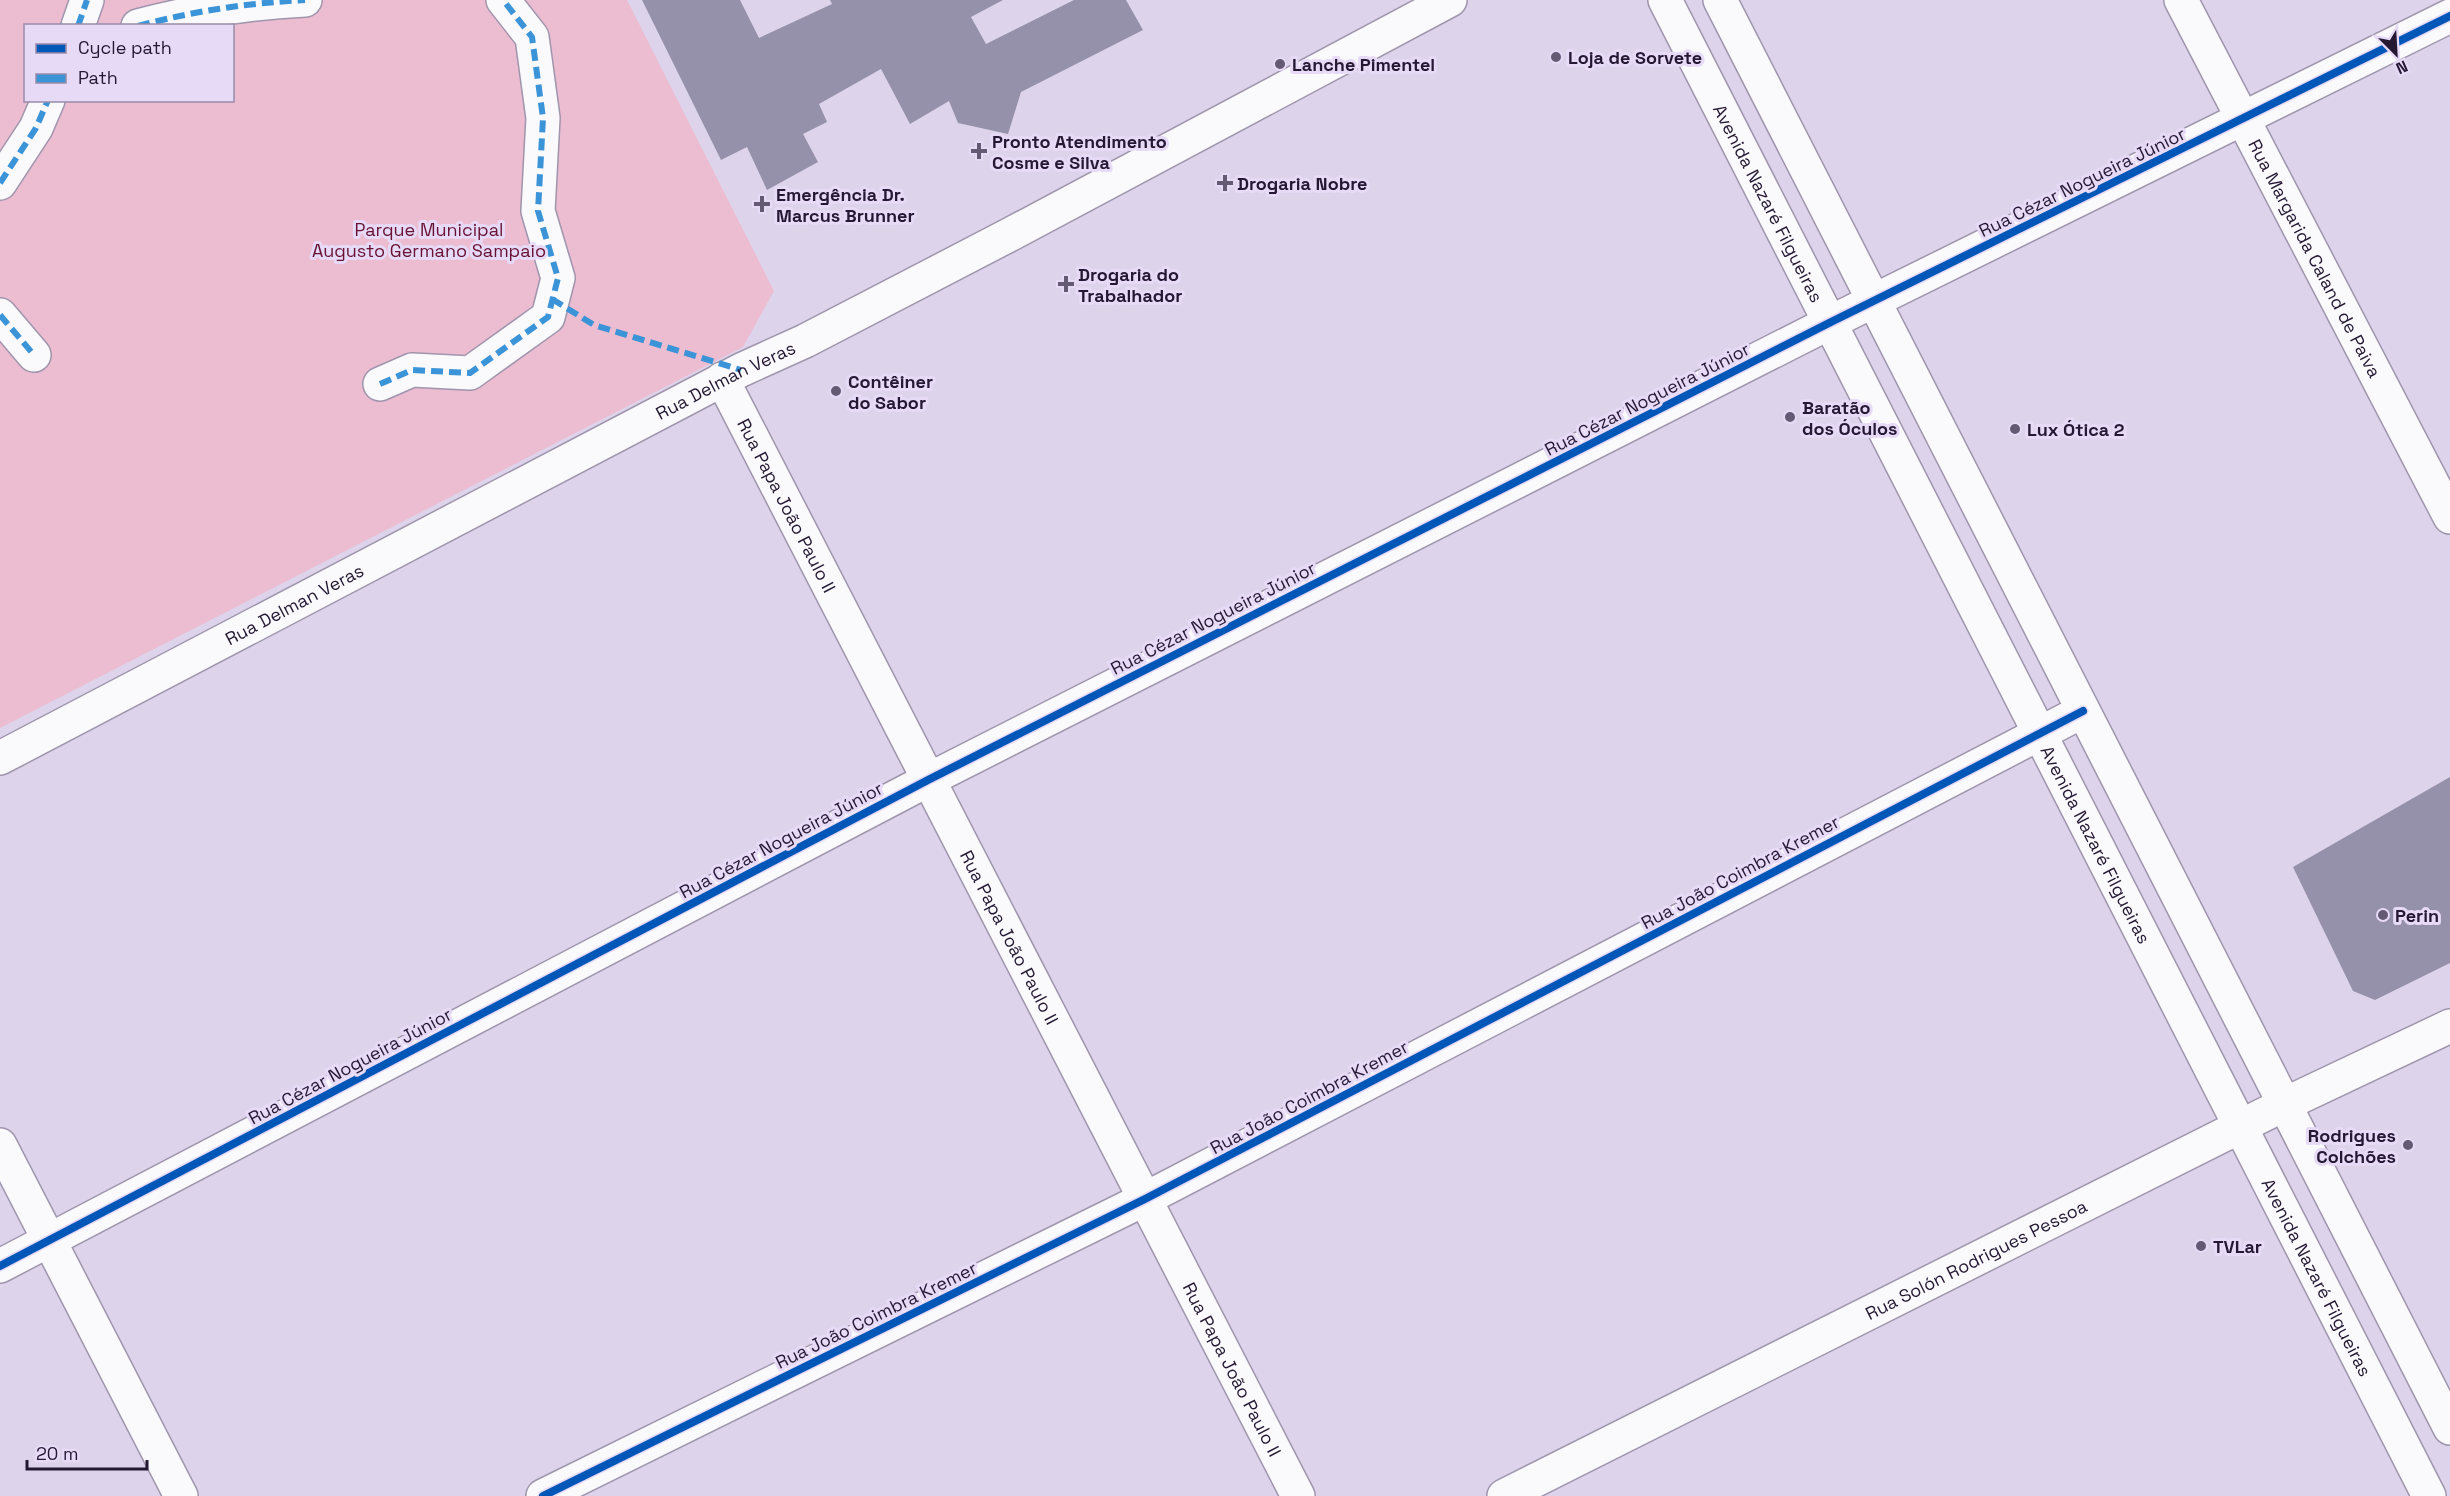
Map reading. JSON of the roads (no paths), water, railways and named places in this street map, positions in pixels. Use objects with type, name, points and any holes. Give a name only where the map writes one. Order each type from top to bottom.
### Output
[{"type":"street","points":[[79,24],[87,0]]},
{"type":"street","points":[[146,24],[206,9],[249,3],[305,0]]},
{"type":"street","points":[[380,384],[412,370],[470,373],[548,317],[558,278],[538,211],[543,118],[532,36],[503,0]]},
{"type":"street","name":"Rua Delman Veras","points":[[0,758],[774,353],[805,341],[1000,240],[1450,0]]},
{"type":"street","name":"Avenida Nazaré Filgueiras","points":[[1665,0],[2429,1496]]},
{"type":"street","points":[[1720,0],[2450,1428]]},
{"type":"street","name":"Rua Margarida Caland de Paiva","points":[[2181,0],[2450,517]]},
{"type":"street","name":"Rua Cézar Nogueira Júnior","points":[[0,1266],[928,780],[1831,322],[2450,16]]},
{"type":"street","points":[[0,183],[36,128],[47,102]]},
{"type":"street","points":[[0,315],[34,355]]},
{"type":"street","name":"Rua Papa João Paulo II","points":[[722,380],[1298,1496]]},
{"type":"street","name":"Rua João Coimbra Kremer","points":[[543,1496],[1145,1199],[2083,711]]},
{"type":"street","points":[[2155,957],[2197,935]]},
{"type":"street","name":"Rua Solón Rodrigues Pessoa","points":[[1504,1496],[2283,1105],[2450,1026]]},
{"type":"street","points":[[0,1145],[181,1496]]},
{"type":"place","name":"Loja de Sorvete","points":[[1556,57]]},
{"type":"place","name":"Lanche Pimentel","points":[[1280,64]]},
{"type":"place","name":"Pronto Atendimento Cosme e Silva","points":[[979,151]]},
{"type":"place","name":"Drogaria Nobre","points":[[1225,183]]},
{"type":"place","name":"Emergência Dr. Marcus Brunner","points":[[762,204]]},
{"type":"place","name":"Drogaria do Trabalhador","points":[[1066,284]]},
{"type":"place","name":"Contêiner do Sabor","points":[[836,391]]},
{"type":"place","name":"Baratão dos Óculos","points":[[1790,417]]},
{"type":"place","name":"Lux Ótica 2","points":[[2015,429]]},
{"type":"place","name":"Perin","points":[[2383,915]]},
{"type":"place","name":"Rodrigues Colchões","points":[[2408,1145]]},
{"type":"place","name":"TVLar","points":[[2201,1246]]},
{"type":"park label","name":"Parque Municipal Augusto Germano Sampaio","points":[[429,239]]}]
